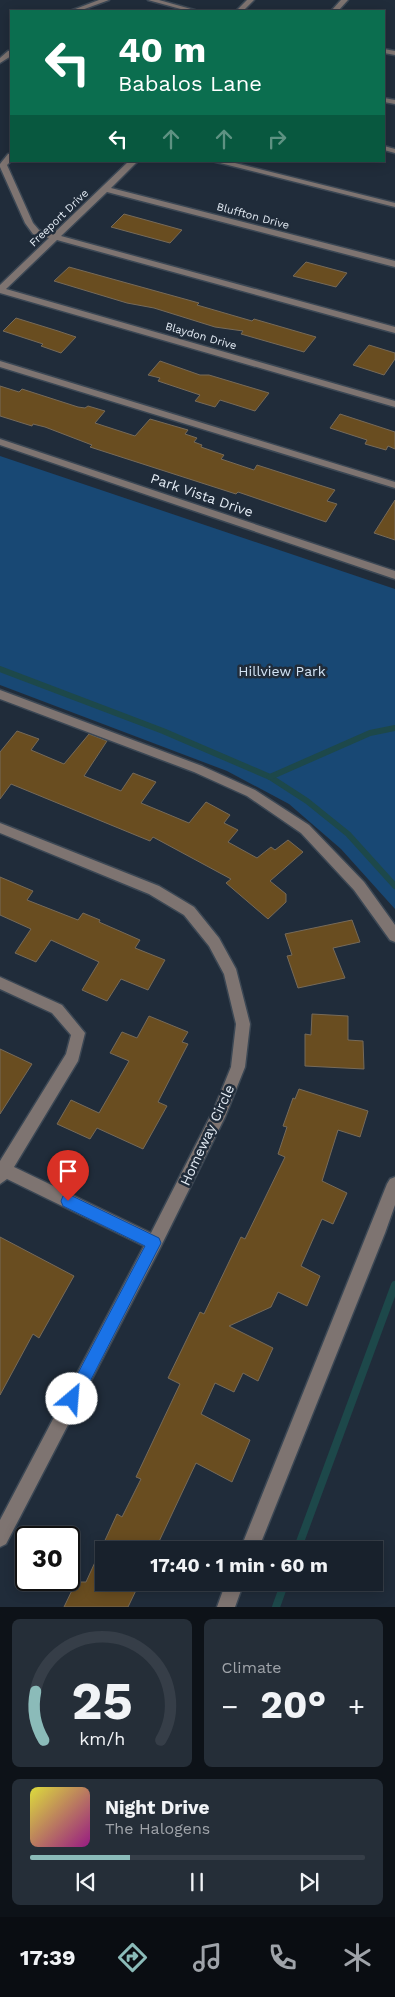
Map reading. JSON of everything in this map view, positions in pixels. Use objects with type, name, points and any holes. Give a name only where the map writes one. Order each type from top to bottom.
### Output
[{"type":"street","points":[[76,10],[106,0]]},
{"type":"street","points":[[151,0],[180,10]]},
{"type":"street","points":[[240,10],[251,0]]},
{"type":"street","points":[[335,10],[345,0]]},
{"type":"street","points":[[389,52],[395,46]]},
{"type":"street","points":[[10,157],[2,164],[29,224],[36,232],[395,330]]},
{"type":"street","name":"Freeport Drive","points":[[0,290],[133,162]]},
{"type":"street","points":[[220,162],[395,205]]},
{"type":"street","name":"Bluffton Drive","points":[[106,189],[395,264]]},
{"type":"street","name":"Blaydon Drive","points":[[0,290],[395,404]]},
{"type":"street","points":[[0,364],[395,485]]},
{"type":"street","name":"Park Vista Drive","points":[[0,442],[395,575]]},
{"type":"street","points":[[0,694],[198,769],[251,793],[305,829],[359,886],[395,936]]},
{"type":"street","name":"Homeway Circle","points":[[0,828],[154,890],[189,911],[214,942],[231,974],[243,1024],[238,1067],[220,1112],[0,1538]]},
{"type":"street","points":[[0,983],[57,1008],[78,1033],[73,1056],[1,1172],[154,1243]]},
{"type":"street","points":[[253,1541],[377,1234],[395,1184]]},
{"type":"street","points":[[226,1607],[232,1591]]},
{"type":"green space","name":"Hillview Park","points":[[0,456],[395,589],[395,909],[341,849],[289,804],[227,771],[0,685]]},
{"type":"building","points":[[124,214],[182,230],[170,243],[111,227]]},
{"type":"building","points":[[306,262],[347,273],[336,287],[293,276]]},
{"type":"building","points":[[69,267],[199,303],[197,305],[252,321],[254,319],[316,337],[304,352],[241,334],[243,331],[215,327],[154,308],[127,303],[54,281]]},
{"type":"building","points":[[16,318],[76,337],[61,353],[41,346],[43,344],[3,331]]},
{"type":"building","points":[[369,345],[395,353],[395,359],[384,375],[353,365]]},
{"type":"building","points":[[160,361],[200,375],[209,375],[269,393],[255,411],[220,400],[215,407],[195,401],[200,395],[158,381],[160,378],[148,375]]},
{"type":"building","points":[[0,386],[19,392],[22,389],[78,407],[85,408],[88,406],[105,411],[95,423],[135,436],[150,419],[188,430],[185,434],[197,438],[194,442],[202,445],[201,447],[224,455],[221,459],[254,470],[257,465],[335,490],[327,501],[337,504],[326,522],[238,492],[236,494],[90,447],[92,445],[45,427],[33,424],[32,426],[0,416]]},
{"type":"building","points":[[340,414],[395,432],[395,449],[388,446],[386,450],[365,444],[367,440],[330,428]]},
{"type":"building","points":[[395,500],[395,540],[374,533]]},
{"type":"building","points":[[17,731],[39,739],[31,750],[64,764],[89,734],[107,741],[84,776],[121,791],[133,773],[156,782],[141,803],[189,823],[206,802],[230,815],[224,823],[238,830],[228,842],[257,858],[271,847],[275,850],[288,840],[303,852],[270,881],[286,894],[286,902],[268,919],[226,883],[231,879],[153,837],[150,841],[11,784],[0,799],[0,752]]},
{"type":"building","points":[[0,877],[33,891],[27,900],[78,920],[83,913],[140,940],[135,948],[165,960],[148,990],[121,979],[107,1001],[82,990],[99,962],[51,940],[36,962],[15,953],[31,929],[0,915]]},
{"type":"building","points":[[352,920],[360,942],[333,948],[345,978],[298,988],[287,956],[292,955],[285,934]]},
{"type":"building","points":[[312,1014],[348,1016],[348,1040],[363,1041],[364,1069],[305,1066],[305,1034],[311,1035]]},
{"type":"building","points":[[149,1016],[188,1032],[182,1042],[188,1044],[158,1102],[167,1106],[143,1149],[97,1128],[90,1139],[57,1124],[71,1100],[99,1113],[129,1061],[110,1053],[122,1032],[137,1038]]},
{"type":"building","points":[[0,1049],[32,1064],[0,1114]]},
{"type":"building","points":[[299,1089],[368,1111],[360,1137],[338,1130],[322,1181],[347,1193],[333,1224],[322,1219],[301,1266],[320,1276],[307,1306],[278,1292],[271,1307],[229,1326],[273,1348],[258,1381],[243,1373],[234,1392],[215,1383],[201,1414],[250,1440],[232,1482],[196,1463],[159,1541],[105,1541],[117,1514],[122,1517],[141,1479],[136,1477],[180,1384],[168,1378],[200,1312],[204,1314],[241,1237],[245,1239],[285,1157],[278,1154],[287,1127],[283,1126],[293,1098],[295,1099]]},
{"type":"building","points":[[0,1237],[74,1276],[39,1338],[33,1334],[0,1395]]},
{"type":"building","points":[[95,1562],[95,1591],[136,1591],[128,1607],[64,1607],[72,1591],[80,1591],[80,1582],[86,1582]]},
{"type":"waterway","points":[[0,669],[163,731],[270,777]]},
{"type":"waterway","points":[[270,777],[370,733],[395,728]]},
{"type":"waterway","points":[[270,777],[307,801],[348,834],[395,886]]},
{"type":"waterway","points":[[300,1541],[395,1285]]},
{"type":"waterway","points":[[276,1607],[282,1591]]},
{"type":"route","points":[[68,1201],[154,1243],[72,1399]]}]
